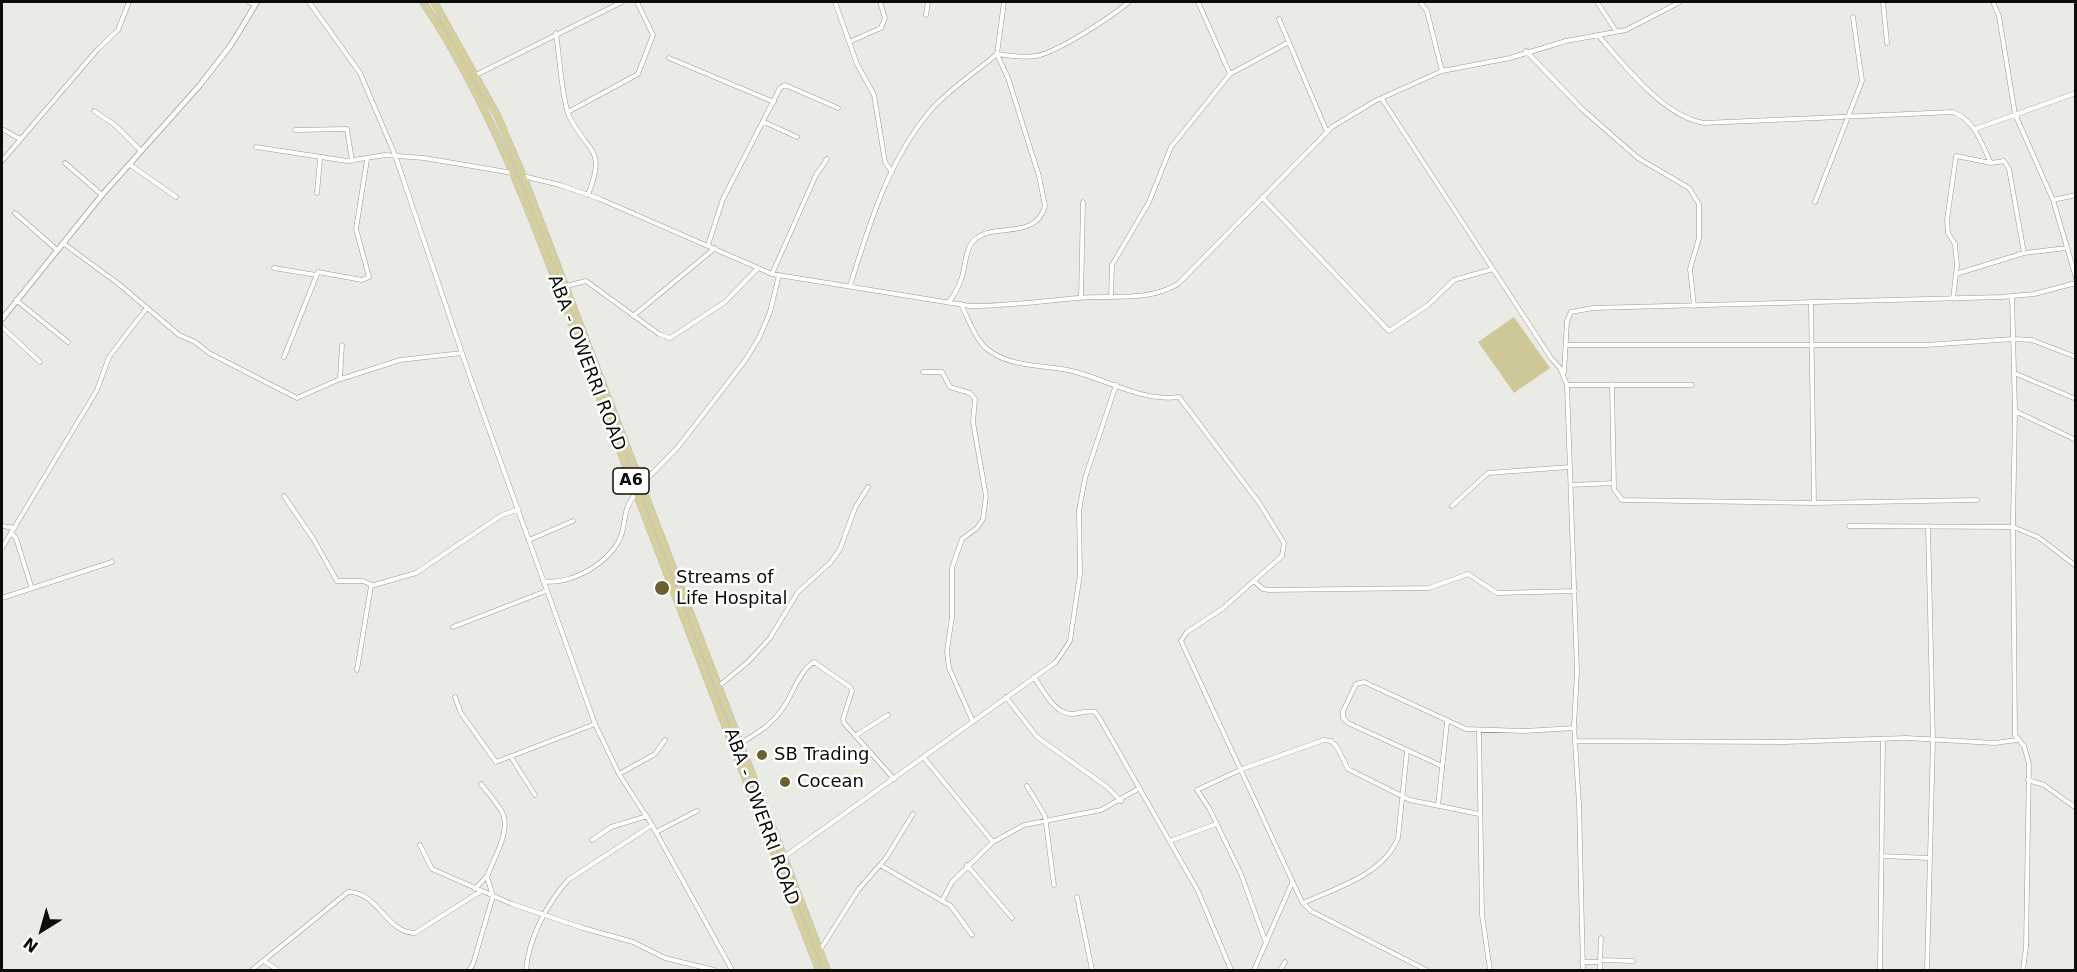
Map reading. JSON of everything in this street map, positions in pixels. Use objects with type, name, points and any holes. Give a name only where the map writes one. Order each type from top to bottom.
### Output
[{"type":"highway","name":"ABA - OWERRI ROAD","points":[[423,2],[477,95],[513,174],[819,970]]},
{"type":"highway","name":"ABA - OWERRI ROAD","points":[[434,2],[497,115],[523,176],[827,970]]},
{"type":"street","points":[[2,161],[118,30],[129,2]]},
{"type":"street","points":[[2,319],[62,242],[200,85],[231,45],[256,3],[249,2]]},
{"type":"street","points":[[309,2],[360,73],[395,155],[462,353],[595,724],[619,774],[652,825],[732,970]]},
{"type":"street","points":[[476,75],[622,2]]},
{"type":"street","points":[[568,112],[638,74],[653,35],[637,2]]},
{"type":"street","points":[[835,2],[849,42],[874,95],[885,162],[892,172]]},
{"type":"street","points":[[849,42],[881,28],[885,18],[880,2]]},
{"type":"street","points":[[926,15],[928,2]]},
{"type":"street","points":[[949,302],[962,280],[967,256],[976,238],[992,231],[1003,232],[1028,226],[1038,219],[1045,206],[1042,187],[1012,88],[997,54],[1004,2]]},
{"type":"street","points":[[850,286],[880,192],[931,110],[997,54],[1024,57],[1040,55],[1104,21],[1129,2]]},
{"type":"street","points":[[1198,2],[1230,74]]},
{"type":"street","points":[[1420,2],[1427,11],[1442,71]]},
{"type":"street","points":[[1597,2],[1616,32]]},
{"type":"street","points":[[523,176],[588,195],[772,274],[961,304],[999,306],[1081,298],[1147,296],[1166,291],[1178,284],[1327,132],[1346,118],[1442,71],[1510,58],[1526,51],[1626,30],[1680,2]]},
{"type":"street","points":[[1883,2],[1887,43]]},
{"type":"street","points":[[1993,2],[1999,16],[2015,114],[2054,200],[2076,278]]},
{"type":"street","points":[[1815,202],[1851,115],[1862,81],[1853,17]]},
{"type":"street","points":[[1279,19],[1327,132]]},
{"type":"street","points":[[556,33],[568,112],[597,162],[598,171],[588,195]]},
{"type":"street","points":[[1598,35],[1635,78],[1689,120],[1704,123],[1953,112],[1965,116],[1975,129],[1991,163]]},
{"type":"street","points":[[1111,297],[1112,265],[1149,202],[1167,154],[1204,103],[1230,74],[1289,42]]},
{"type":"street","points":[[1526,51],[1582,109],[1638,158],[1689,188],[1699,204],[1699,238],[1690,269],[1694,306]]},
{"type":"street","points":[[669,58],[774,102]]},
{"type":"street","points":[[708,245],[723,199],[780,88],[784,85],[838,108]]},
{"type":"street","points":[[1975,129],[2076,93]]},
{"type":"street","points":[[1382,99],[1563,374],[1567,385],[1575,591],[1577,672],[1575,741],[1582,970]]},
{"type":"street","points":[[94,111],[115,125],[141,151]]},
{"type":"street","points":[[764,122],[797,137]]},
{"type":"street","points":[[2,129],[20,139]]},
{"type":"street","points":[[295,130],[347,129],[352,161]]},
{"type":"street","points":[[256,147],[320,159],[352,161],[395,155],[424,158],[513,174]]},
{"type":"street","points":[[1953,299],[1956,274],[1955,244],[1948,232],[1947,220],[1956,156],[1991,163],[2004,161],[2009,169],[2024,253]]},
{"type":"street","points":[[317,193],[320,159]]},
{"type":"street","points":[[772,274],[811,185],[826,159]]},
{"type":"street","points":[[274,268],[316,275],[324,272],[362,280],[369,276],[356,229],[367,160]]},
{"type":"street","points":[[65,163],[102,195]]},
{"type":"street","points":[[129,164],[176,197]]},
{"type":"street","points":[[2054,200],[2076,195]]},
{"type":"street","points":[[1262,197],[1389,331],[1428,305],[1454,280],[1493,269]]},
{"type":"street","points":[[1081,298],[1083,202]]},
{"type":"street","points":[[15,213],[57,249]]},
{"type":"street","points":[[62,242],[120,285],[179,335],[297,398],[340,379],[400,360],[462,353]]},
{"type":"street","points":[[633,316],[715,248]]},
{"type":"street","points":[[1956,274],[2024,253],[2067,248]]},
{"type":"street","points":[[566,286],[586,281],[659,334],[670,338],[724,302],[758,268]]},
{"type":"street","points":[[641,485],[678,447],[744,362],[759,338],[770,312],[779,274]]},
{"type":"street","points":[[284,357],[316,275]]},
{"type":"street","points":[[1563,374],[1567,321],[1571,312],[1593,308],[1811,304],[2012,296],[2034,294],[2076,283]]},
{"type":"street","points":[[2012,296],[2017,740],[2024,746],[2027,753],[2028,780],[2026,947],[2023,970]]},
{"type":"street","points":[[16,300],[68,342]]},
{"type":"street","points":[[961,304],[983,344],[998,355],[1037,366],[1075,371],[1166,399],[1179,397],[1260,504],[1284,543],[1282,556],[1255,582],[1187,632],[1181,642],[1303,903],[1311,911],[1426,970]]},
{"type":"street","points":[[1811,304],[1814,503]]},
{"type":"street","points":[[2,548],[97,390],[109,357],[146,309]]},
{"type":"street","points":[[2,327],[40,363]]},
{"type":"street","points":[[1566,345],[1926,345],[2032,339],[2076,357]]},
{"type":"street","points":[[340,379],[342,345]]},
{"type":"street","points":[[923,372],[942,372],[950,387],[970,393],[975,399],[973,422],[986,496],[983,519],[962,539],[952,568],[952,617],[947,651],[949,668],[973,722]]},
{"type":"street","points":[[2014,373],[2076,399]]},
{"type":"street","points":[[1612,384],[1614,483],[1617,496],[1622,500],[1814,503],[1977,500]]},
{"type":"street","points":[[783,857],[1056,662],[1070,641],[1080,574],[1079,511],[1085,478],[1116,385]]},
{"type":"street","points":[[1567,385],[1692,385]]},
{"type":"street","points":[[2015,411],[2076,440]]},
{"type":"street","points":[[1452,506],[1488,472],[1570,467]]},
{"type":"street","points":[[1571,485],[1614,483]]},
{"type":"street","points":[[718,686],[749,661],[770,638],[798,592],[830,563],[840,549],[855,508],[868,487]]},
{"type":"street","points":[[543,581],[562,582],[588,570],[606,556],[618,541],[625,510],[636,493]]},
{"type":"street","points":[[284,496],[338,581],[363,581],[372,585]]},
{"type":"street","points":[[357,670],[368,590],[372,585],[421,570],[502,515],[519,509]]},
{"type":"street","points":[[529,540],[573,521]]},
{"type":"street","points":[[2,525],[15,528]]},
{"type":"street","points":[[1849,526],[2013,527],[2038,537],[2076,566]]},
{"type":"street","points":[[1928,526],[1934,740],[1928,970]]},
{"type":"street","points":[[11,533],[16,538],[31,586]]},
{"type":"street","points":[[2,598],[31,586],[112,562]]},
{"type":"street","points":[[1255,582],[1263,589],[1269,590],[1405,590],[1440,586],[1468,574],[1497,593],[1575,591]]},
{"type":"street","points":[[453,627],[546,591]]},
{"type":"street","points":[[739,744],[771,723],[783,709],[798,681],[814,662],[852,691],[843,719],[855,736],[894,779]]},
{"type":"street","points":[[1034,677],[1049,699],[1063,713],[1095,712],[1198,891],[1231,970]]},
{"type":"street","points":[[1442,766],[1343,718],[1343,711],[1359,681],[1447,722],[1479,731],[1575,728]]},
{"type":"street","points":[[455,697],[460,713],[496,762],[595,724]]},
{"type":"street","points":[[1006,697],[1037,737],[1083,768],[1121,801]]},
{"type":"street","points":[[855,736],[888,716]]},
{"type":"street","points":[[1438,806],[1447,722]]},
{"type":"street","points":[[1479,731],[1482,915],[1490,970]]},
{"type":"street","points":[[1575,741],[1785,742],[1883,739],[1995,743],[2017,740]]},
{"type":"street","points":[[1880,970],[1883,739]]},
{"type":"street","points":[[619,774],[655,754],[665,740]]},
{"type":"street","points":[[1266,943],[1241,874],[1197,790],[1242,769],[1324,740],[1331,741],[1337,747],[1348,769],[1410,800],[1479,813]]},
{"type":"street","points":[[1303,903],[1368,873],[1392,849],[1398,838],[1407,751]]},
{"type":"street","points":[[511,757],[535,795]]},
{"type":"street","points":[[924,758],[993,842]]},
{"type":"street","points":[[2028,780],[2044,785],[2076,808]]},
{"type":"street","points":[[475,889],[487,877],[501,842],[504,818],[481,784]]},
{"type":"street","points":[[1027,786],[1046,820],[1054,885]]},
{"type":"street","points":[[942,901],[952,882],[993,842],[1024,825],[1101,810],[1121,801],[1138,789]]},
{"type":"street","points":[[656,832],[697,811]]},
{"type":"street","points":[[820,950],[858,890],[898,842],[913,814]]},
{"type":"street","points":[[592,840],[611,827],[646,816]]},
{"type":"street","points":[[526,970],[527,959],[544,914],[551,900],[568,880],[652,825]]},
{"type":"street","points":[[1170,841],[1216,825]]},
{"type":"street","points":[[420,845],[432,869],[475,889],[633,942],[679,963],[714,970]]},
{"type":"street","points":[[1881,856],[1930,858]]},
{"type":"street","points":[[880,865],[955,910],[972,935]]},
{"type":"street","points":[[967,865],[1012,918]]},
{"type":"street","points":[[469,970],[473,964],[493,896],[487,877]]},
{"type":"street","points":[[1254,970],[1293,882]]},
{"type":"street","points":[[252,970],[348,892],[364,895],[396,926],[408,933],[415,933],[481,891]]},
{"type":"street","points":[[1077,897],[1092,970]]},
{"type":"street","points":[[1600,970],[1601,938]]},
{"type":"street","points":[[264,961],[278,970]]},
{"type":"street","points":[[1582,962],[1633,961]]},
{"type":"street","points":[[1280,970],[1285,962]]},
{"type":"shaded area","points":[[1514,317],[1550,368],[1514,393],[1478,342]]},
{"type":"place","name":"Streams of Life Hospital","points":[[662,588]]},
{"type":"place","name":"SB Trading","points":[[762,755]]},
{"type":"place","name":"Cocean","points":[[785,782]]}]
